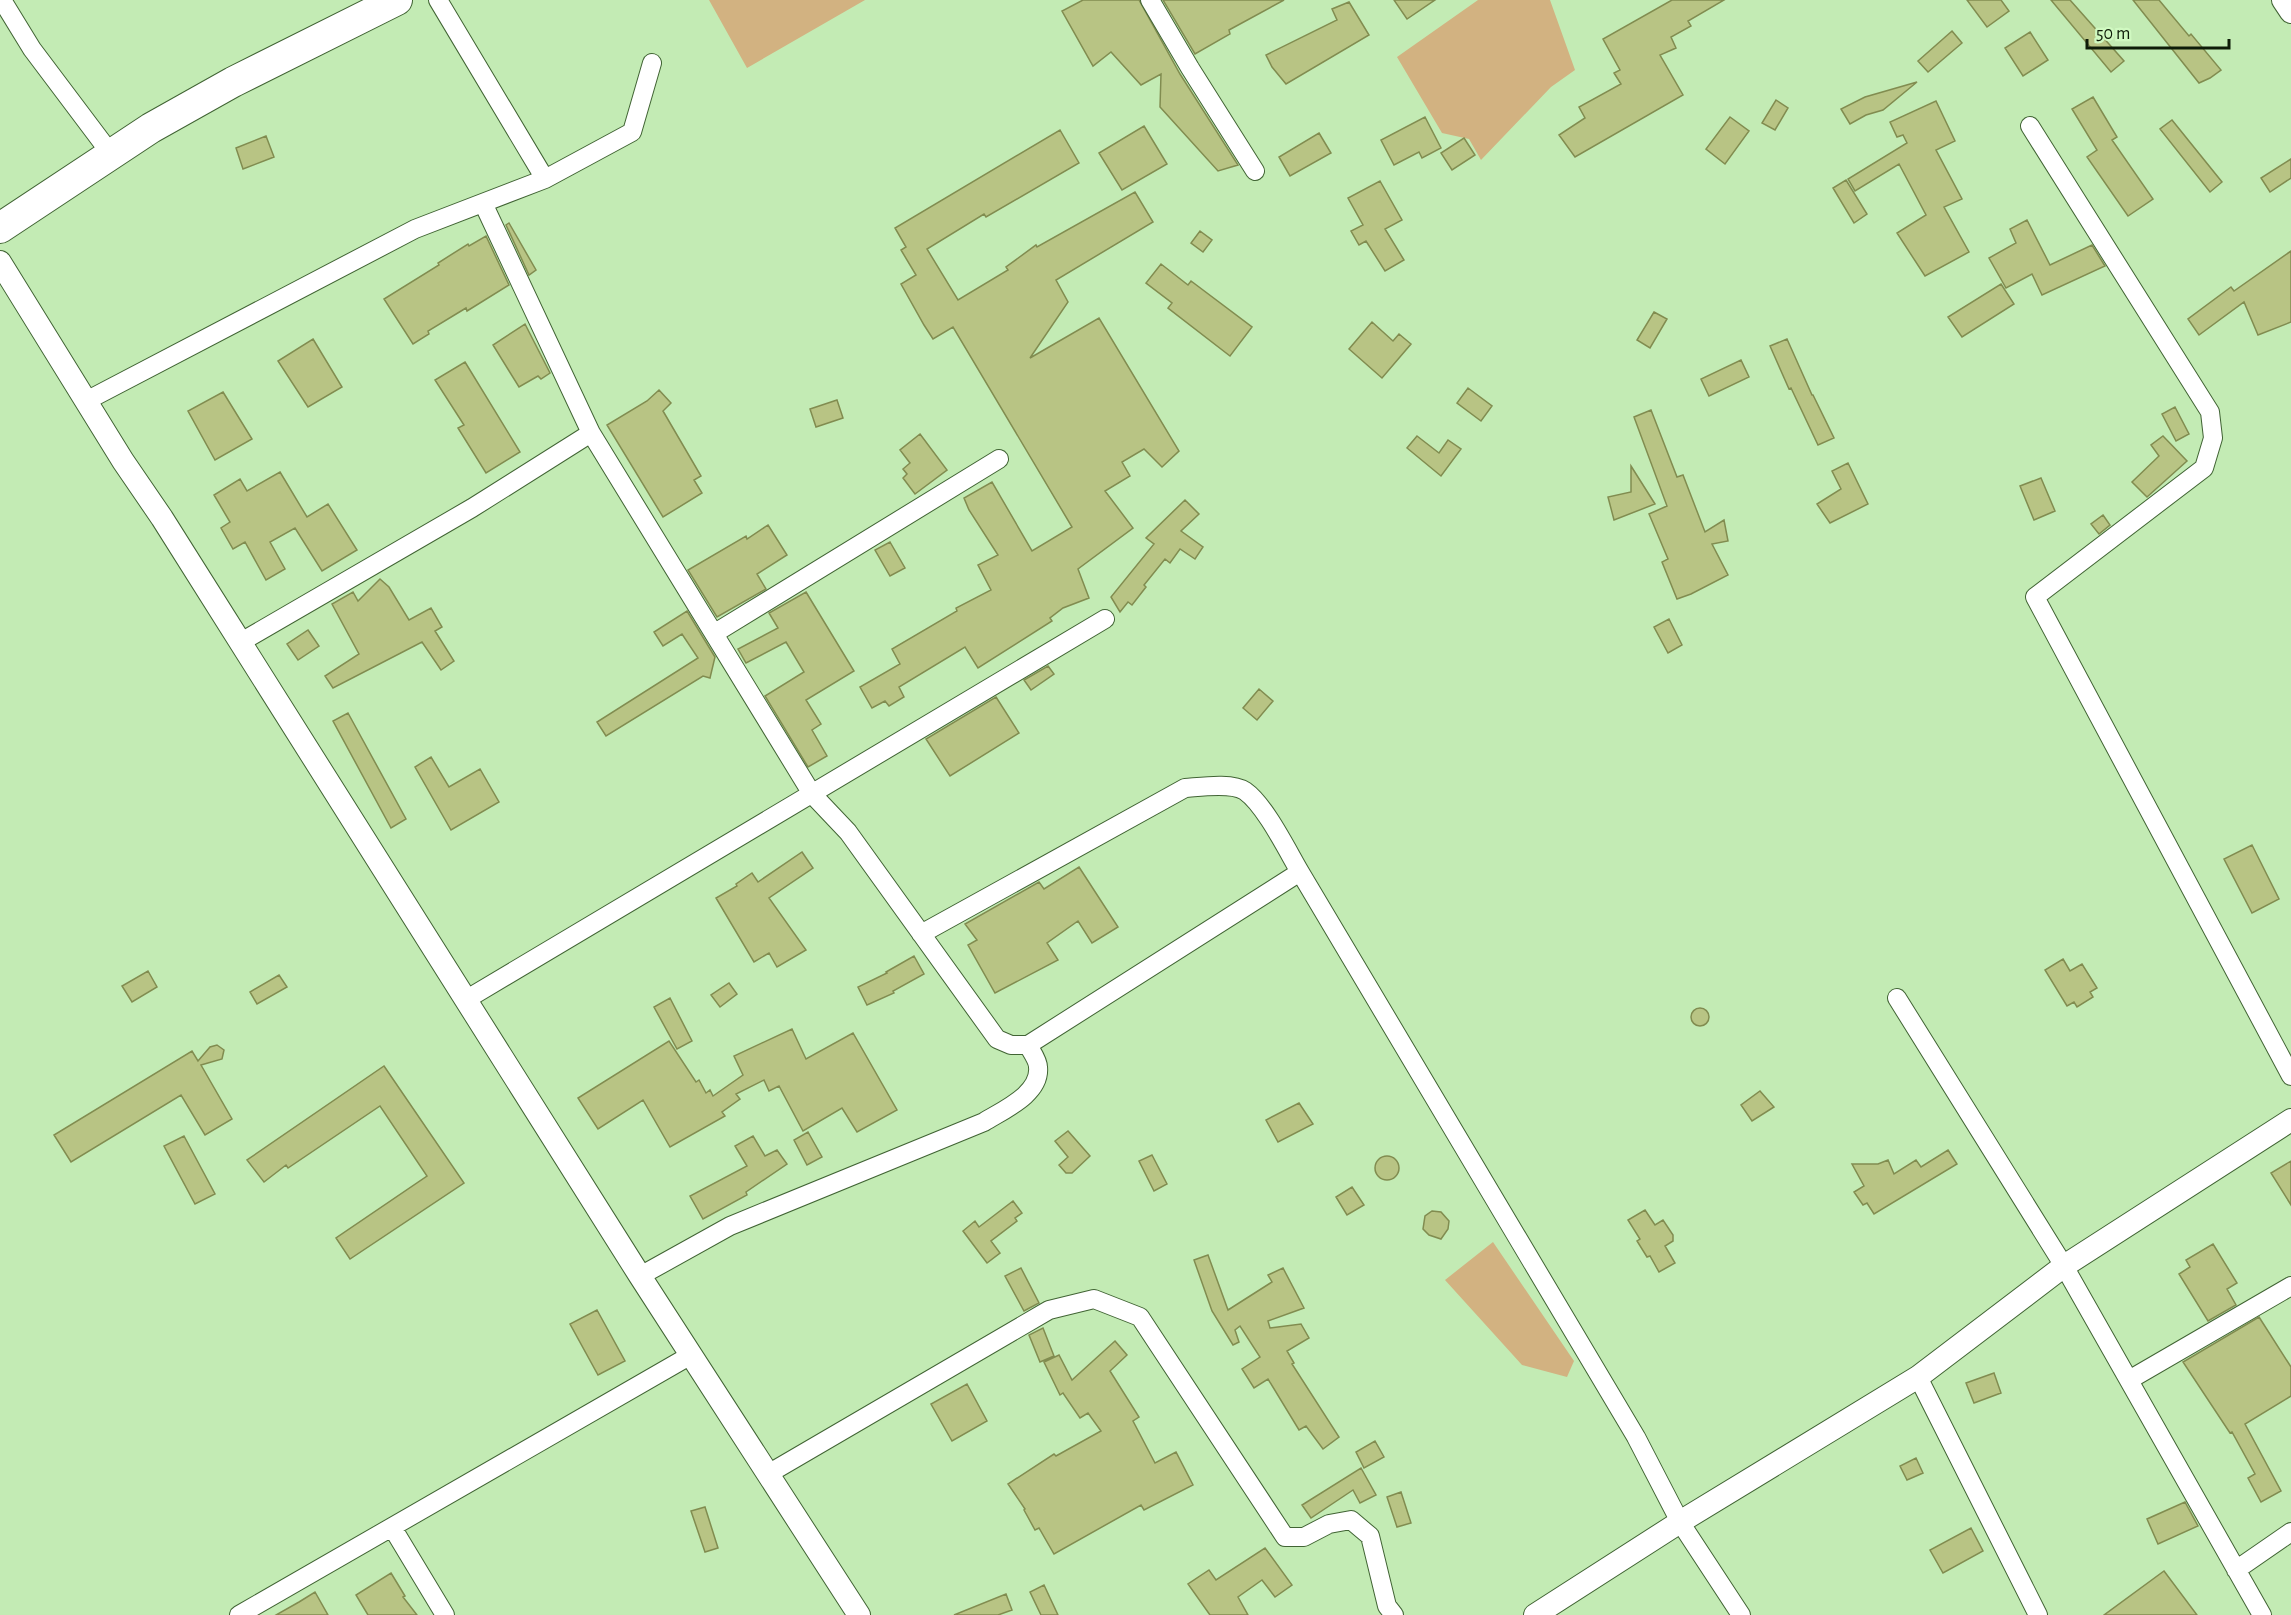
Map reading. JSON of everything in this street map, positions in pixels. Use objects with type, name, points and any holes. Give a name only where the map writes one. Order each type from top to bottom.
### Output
[{"type":"highway","points":[[0,228],[152,128],[233,82],[398,0]]},
{"type":"street","points":[[2,0],[32,49],[111,154]]},
{"type":"street","points":[[438,0],[545,179]]},
{"type":"street","points":[[1150,0],[1255,171]]},
{"type":"street","points":[[2283,0],[2291,12]]},
{"type":"street","points":[[87,401],[415,229],[545,179],[632,132],[652,63]]},
{"type":"street","points":[[2030,126],[2210,412],[2213,438],[2204,468],[2035,597],[2291,1076]]},
{"type":"street","points":[[483,203],[591,433],[812,794],[848,832],[997,1039],[1011,1045],[1028,1045],[1300,872]]},
{"type":"street","points":[[0,262],[857,1614]]},
{"type":"street","points":[[241,642],[472,508],[591,433]]},
{"type":"street","points":[[715,633],[999,459]]},
{"type":"street","points":[[467,999],[1105,619]]},
{"type":"street","points":[[921,934],[1185,788],[1218,785],[1244,789],[1263,811],[1300,872],[1636,1437],[1680,1522],[1741,1615]]},
{"type":"street","points":[[1897,998],[2064,1266],[2262,1615]]},
{"type":"street","points":[[640,1275],[730,1226],[984,1122],[1019,1100],[1036,1083],[1038,1066],[1028,1045]]},
{"type":"street","points":[[1535,1615],[1680,1522],[1918,1377],[2064,1266],[2291,1120]]},
{"type":"street","points":[[2129,1380],[2291,1286]]},
{"type":"street","points":[[768,1474],[1049,1310],[1094,1299],[1140,1317],[1285,1537],[1304,1537],[1329,1524],[1350,1520],[1370,1536],[1387,1606],[1394,1615]]},
{"type":"street","points":[[239,1615],[691,1355]]},
{"type":"street","points":[[1918,1377],[2038,1615]]},
{"type":"street","points":[[392,1527],[445,1615]]},
{"type":"street","points":[[2236,1570],[2291,1532]]},
{"type":"shaded area","points":[[709,0],[865,0],[747,68]]},
{"type":"shaded area","points":[[1478,0],[1550,0],[1575,70],[1551,87],[1481,160],[1469,139],[1442,133],[1397,57]]},
{"type":"shaded area","points":[[1493,1242],[1574,1361],[1567,1377],[1522,1365],[1445,1280]]},
{"type":"building","points":[[1083,0],[1139,0],[1180,74],[1238,165],[1218,171],[1160,107],[1161,74],[1141,85],[1111,52],[1093,66],[1062,11]]},
{"type":"building","points":[[1163,0],[1284,0],[1229,30],[1230,34],[1195,54]]},
{"type":"building","points":[[1394,0],[1435,0],[1407,19]]},
{"type":"building","points":[[1672,0],[1724,0],[1688,21],[1691,26],[1671,37],[1676,48],[1660,55],[1683,95],[1575,157],[1559,135],[1585,118],[1579,107],[1621,84],[1614,73],[1620,70],[1603,39]]},
{"type":"building","points":[[1967,0],[2001,0],[2009,11],[1987,27]]},
{"type":"building","points":[[2051,0],[2070,0],[2124,61],[2111,72]]},
{"type":"building","points":[[2133,0],[2159,0],[2221,70],[2199,83]]},
{"type":"building","points":[[1349,2],[1369,35],[1286,84],[1272,67],[1266,55],[1337,20],[1332,9]]},
{"type":"building","points":[[1952,31],[1962,43],[1928,72],[1918,61]]},
{"type":"building","points":[[2030,32],[2048,60],[2023,76],[2005,48]]},
{"type":"building","points":[[1917,82],[1883,110],[1866,115],[1850,124],[1841,109],[1865,97]]},
{"type":"building","points":[[2093,97],[2117,137],[2112,140],[2153,199],[2128,216],[2087,157],[2097,150],[2072,109]]},
{"type":"building","points":[[1776,100],[1788,108],[1775,130],[1762,123]]},
{"type":"building","points":[[1936,101],[1955,141],[1936,150],[1962,199],[1944,207],[1969,252],[1925,276],[1897,233],[1926,215],[1899,164],[1855,191],[1848,179],[1907,143],[1903,135],[1897,137],[1890,122]]},
{"type":"building","points":[[1425,117],[1441,148],[1422,158],[1419,152],[1394,165],[1381,140]]},
{"type":"building","points":[[1730,117],[1749,131],[1725,164],[1706,149]]},
{"type":"building","points":[[2172,120],[2222,182],[2210,192],[2160,129]]},
{"type":"building","points":[[1144,126],[1167,164],[1122,190],[1099,153]]},
{"type":"building","points":[[1060,130],[1079,163],[986,217],[984,214],[927,249],[958,300],[1008,270],[1006,267],[1036,245],[1037,247],[1135,192],[1153,222],[1056,280],[1068,302],[1030,358],[1099,318],[1179,451],[1162,467],[1144,449],[1122,462],[1130,476],[1105,491],[1133,528],[1078,569],[1089,598],[1063,608],[1050,618],[1052,621],[978,668],[965,647],[899,687],[904,697],[889,706],[885,701],[872,708],[860,687],[900,664],[892,649],[957,611],[956,608],[991,590],[978,565],[998,555],[969,510],[964,498],[992,482],[1032,551],[1072,527],[953,327],[933,339],[924,325],[901,284],[916,275],[901,250],[906,247],[895,228]]},
{"type":"building","points":[[1319,133],[1331,153],[1290,176],[1279,157]]},
{"type":"building","points":[[266,136],[274,157],[243,169],[236,148]]},
{"type":"building","points":[[1464,138],[1475,155],[1452,170],[1441,153]]},
{"type":"building","points":[[2291,159],[2291,178],[2270,192],[2261,178]]},
{"type":"building","points":[[1846,180],[1867,214],[1854,223],[1833,188]]},
{"type":"building","points":[[1380,181],[1402,220],[1385,229],[1404,260],[1385,271],[1366,241],[1359,245],[1351,231],[1363,225],[1348,198]]},
{"type":"building","points":[[2027,220],[2050,265],[2092,245],[2105,266],[2042,295],[2032,274],[2006,288],[1989,258],[2016,243],[2010,229]]},
{"type":"building","points":[[509,223],[536,270],[529,275],[506,225]]},
{"type":"building","points":[[1200,231],[1212,240],[1203,252],[1191,243]]},
{"type":"building","points":[[486,236],[509,285],[467,311],[466,308],[428,331],[429,334],[413,344],[384,299],[468,244],[469,246]]},
{"type":"building","points":[[2291,251],[2291,322],[2258,335],[2244,302],[2199,335],[2188,319],[2231,287],[2234,291]]},
{"type":"building","points":[[1161,264],[1188,285],[1191,281],[1252,327],[1230,356],[1168,308],[1172,303],[1146,283]]},
{"type":"building","points":[[2001,284],[2014,304],[1962,337],[1948,317]]},
{"type":"building","points":[[1654,312],[1667,319],[1650,348],[1637,340]]},
{"type":"building","points":[[1372,322],[1393,341],[1399,334],[1411,344],[1382,378],[1349,349]]},
{"type":"building","points":[[525,324],[550,373],[541,379],[538,376],[519,387],[493,345]]},
{"type":"building","points":[[313,339],[342,387],[308,407],[278,361]]},
{"type":"building","points":[[1787,339],[1834,438],[1818,445],[1770,346]]},
{"type":"building","points":[[1741,360],[1749,377],[1709,396],[1701,379]]},
{"type":"building","points":[[465,362],[520,452],[486,473],[458,428],[464,425],[435,380]]},
{"type":"building","points":[[1468,388],[1492,406],[1481,421],[1457,403]]},
{"type":"building","points":[[659,390],[671,403],[663,411],[701,476],[694,480],[702,493],[663,517],[607,425],[647,401]]},
{"type":"building","points":[[223,392],[252,439],[215,460],[188,411]]},
{"type":"building","points":[[837,400],[843,418],[816,427],[810,409]]},
{"type":"building","points":[[2175,407],[2189,434],[2176,441],[2162,414]]},
{"type":"building","points":[[1651,410],[1677,477],[1683,475],[1705,532],[1724,520],[1728,541],[1712,544],[1728,575],[1677,599],[1662,562],[1668,559],[1649,514],[1667,506],[1634,417]]},
{"type":"building","points":[[920,434],[947,470],[915,494],[903,478],[907,474],[903,469],[910,463],[900,450]]},
{"type":"building","points":[[1417,436],[1439,453],[1448,440],[1461,449],[1441,476],[1407,448]]},
{"type":"building","points":[[2163,436],[2187,461],[2147,497],[2132,482],[2159,456],[2151,445]]},
{"type":"building","points":[[1848,463],[1868,504],[1830,523],[1817,504],[1841,489],[1832,471]]},
{"type":"building","points":[[1631,466],[1655,504],[1614,520],[1608,497],[1631,492]]},
{"type":"building","points":[[280,472],[307,517],[328,504],[357,550],[322,571],[295,528],[270,542],[285,569],[266,580],[245,542],[233,549],[221,528],[230,522],[214,495],[240,479],[247,491]]},
{"type":"building","points":[[2041,478],[2055,511],[2034,520],[2020,486]]},
{"type":"building","points":[[1185,500],[1199,514],[1181,531],[1203,547],[1195,559],[1180,549],[1170,563],[1165,559],[1144,585],[1146,587],[1132,605],[1128,602],[1120,612],[1111,597],[1154,544],[1146,538]]},
{"type":"building","points":[[2103,515],[2110,525],[2099,534],[2091,524]]},
{"type":"building","points":[[768,525],[787,555],[757,574],[766,589],[717,617],[688,570],[746,536],[747,539]]},
{"type":"building","points":[[890,542],[905,568],[890,576],[875,550]]},
{"type":"building","points":[[380,579],[389,587],[409,620],[431,608],[442,627],[435,631],[454,661],[441,670],[422,642],[333,688],[325,676],[359,654],[332,604],[353,592],[358,601]]},
{"type":"building","points":[[806,592],[854,671],[806,700],[821,724],[812,730],[827,756],[808,767],[765,696],[804,672],[786,642],[746,663],[738,649],[778,628],[769,613]]},
{"type":"building","points":[[687,611],[715,657],[710,678],[703,676],[606,736],[597,722],[698,658],[682,634],[663,646],[654,632]]},
{"type":"building","points":[[1669,619],[1682,645],[1668,653],[1654,627]]},
{"type":"building","points":[[308,630],[319,646],[298,660],[287,644]]},
{"type":"building","points":[[1048,666],[1054,674],[1031,690],[1024,680]]},
{"type":"building","points":[[1259,689],[1273,701],[1257,720],[1243,708]]},
{"type":"building","points":[[996,697],[1019,733],[950,776],[926,739]]},
{"type":"building","points":[[348,713],[406,819],[391,828],[333,721]]},
{"type":"building","points":[[431,757],[449,787],[480,769],[499,802],[451,830],[415,767]]},
{"type":"building","points":[[2252,845],[2279,899],[2252,913],[2224,859]]},
{"type":"building","points":[[802,852],[813,868],[769,898],[806,950],[777,967],[769,953],[754,962],[716,898],[737,886],[736,884],[752,873],[758,882]]},
{"type":"building","points":[[1079,867],[1118,927],[1092,943],[1078,921],[1047,943],[1058,960],[995,993],[968,945],[977,940],[965,924],[1039,882],[1044,889]]},
{"type":"building","points":[[914,956],[924,974],[893,991],[894,993],[867,1005],[858,987]]},
{"type":"building","points":[[2063,959],[2070,971],[2082,964],[2097,988],[2090,992],[2093,997],[2077,1007],[2074,1002],[2067,1006],[2045,970]]},
{"type":"building","points":[[148,971],[157,987],[132,1002],[122,986]]},
{"type":"building","points":[[279,975],[287,987],[257,1004],[250,992]]},
{"type":"building","points":[[729,983],[737,994],[720,1007],[711,995]]},
{"type":"building","points":[[670,998],[692,1041],[677,1049],[654,1007]]},
{"type":"building","points":[[1700,1008],[1706,1011],[1709,1017],[1706,1023],[1700,1026],[1694,1023],[1691,1017],[1694,1011]]},
{"type":"building","points":[[792,1029],[806,1059],[853,1033],[897,1110],[857,1132],[842,1108],[803,1131],[779,1086],[769,1091],[764,1080],[736,1094],[740,1099],[722,1112],[725,1116],[670,1147],[643,1100],[598,1129],[578,1098],[669,1041],[696,1082],[699,1080],[706,1093],[710,1090],[713,1096],[743,1075],[734,1056]]},
{"type":"building","points":[[217,1045],[224,1050],[222,1059],[201,1065],[232,1119],[205,1135],[181,1095],[71,1162],[54,1135],[192,1051],[198,1061],[210,1047]]},
{"type":"building","points":[[384,1066],[464,1183],[350,1259],[336,1238],[427,1176],[380,1106],[288,1168],[286,1165],[264,1182],[247,1160]]},
{"type":"building","points":[[1760,1091],[1774,1107],[1752,1121],[1741,1105]]},
{"type":"building","points":[[1299,1103],[1313,1124],[1278,1142],[1266,1120]]},
{"type":"building","points":[[1068,1131],[1090,1156],[1072,1173],[1066,1173],[1059,1165],[1068,1157],[1055,1141]]},
{"type":"building","points":[[808,1132],[822,1157],[807,1165],[794,1140]]},
{"type":"building","points":[[184,1136],[215,1194],[195,1204],[164,1146]]},
{"type":"building","points":[[753,1136],[765,1156],[777,1150],[787,1164],[746,1192],[747,1195],[703,1219],[690,1196],[747,1166],[735,1146]]},
{"type":"building","points":[[1948,1150],[1957,1164],[1874,1214],[1867,1203],[1863,1205],[1854,1192],[1864,1186],[1852,1164],[1878,1164],[1888,1160],[1894,1174],[1916,1160],[1921,1167]]},
{"type":"building","points":[[1152,1155],[1167,1184],[1154,1191],[1139,1161]]},
{"type":"building","points":[[1387,1156],[1396,1159],[1399,1168],[1396,1177],[1387,1180],[1378,1177],[1375,1168],[1378,1159]]},
{"type":"building","points":[[2291,1161],[2291,1205],[2271,1173]]},
{"type":"building","points":[[1352,1187],[1364,1205],[1347,1215],[1336,1197]]},
{"type":"building","points":[[1013,1201],[1022,1213],[1015,1218],[1017,1221],[991,1241],[1000,1253],[987,1263],[963,1231],[975,1221],[979,1227]]},
{"type":"building","points":[[1645,1210],[1655,1225],[1663,1220],[1673,1235],[1673,1241],[1665,1246],[1675,1263],[1659,1272],[1650,1256],[1647,1257],[1637,1241],[1640,1239],[1628,1220]]},
{"type":"building","points":[[1432,1211],[1441,1212],[1449,1221],[1448,1229],[1441,1239],[1429,1235],[1423,1229],[1425,1216]]},
{"type":"building","points":[[2213,1244],[2237,1283],[2227,1289],[2236,1305],[2208,1321],[2179,1274],[2190,1267],[2186,1260]]},
{"type":"building","points":[[1208,1255],[1228,1310],[1272,1282],[1268,1275],[1283,1268],[1304,1308],[1268,1321],[1270,1328],[1301,1324],[1309,1338],[1287,1351],[1294,1363],[1292,1364],[1339,1437],[1323,1449],[1306,1426],[1299,1430],[1268,1379],[1254,1388],[1242,1369],[1260,1357],[1240,1326],[1235,1330],[1239,1342],[1233,1345],[1212,1311],[1194,1260]]},
{"type":"building","points":[[1021,1268],[1039,1303],[1024,1311],[1005,1276]]},
{"type":"building","points":[[597,1310],[625,1361],[598,1375],[570,1324]]},
{"type":"building","points":[[2259,1317],[2291,1367],[2291,1396],[2245,1424],[2281,1491],[2261,1502],[2248,1478],[2255,1474],[2232,1432],[2230,1433],[2183,1362]]},
{"type":"building","points":[[1043,1328],[1054,1356],[1040,1362],[1029,1335]]},
{"type":"building","points":[[1115,1341],[1127,1355],[1110,1371],[1139,1417],[1133,1421],[1155,1463],[1176,1452],[1193,1485],[1144,1510],[1141,1505],[1054,1554],[1039,1528],[1035,1530],[1025,1509],[1008,1484],[1054,1454],[1056,1456],[1101,1431],[1088,1413],[1080,1418],[1063,1393],[1060,1395],[1044,1362],[1059,1355],[1072,1380]]},
{"type":"building","points":[[1994,1373],[2001,1393],[1974,1403],[1966,1383]]},
{"type":"building","points":[[967,1384],[987,1421],[952,1441],[931,1404]]},
{"type":"building","points":[[1375,1441],[1384,1457],[1364,1468],[1356,1452]]},
{"type":"building","points":[[1916,1458],[1923,1473],[1907,1480],[1900,1466]]},
{"type":"building","points":[[1361,1468],[1376,1495],[1360,1503],[1353,1490],[1311,1518],[1302,1505]]},
{"type":"building","points":[[1401,1492],[1411,1523],[1397,1527],[1387,1497]]},
{"type":"building","points":[[2185,1502],[2198,1526],[2158,1544],[2147,1519]]},
{"type":"building","points":[[705,1507],[718,1548],[705,1552],[691,1511]]},
{"type":"building","points":[[1971,1528],[1983,1551],[1943,1573],[1930,1550]]},
{"type":"building","points":[[1265,1548],[1292,1585],[1275,1597],[1262,1580],[1238,1597],[1248,1615],[1210,1615],[1188,1584],[1209,1570],[1216,1580]]},
{"type":"building","points":[[2164,1571],[2197,1615],[2104,1615]]},
{"type":"building","points":[[391,1573],[405,1596],[403,1597],[417,1615],[368,1615],[356,1595]]},
{"type":"building","points":[[1044,1585],[1058,1615],[1041,1615],[1030,1592]]},
{"type":"building","points":[[315,1592],[328,1615],[276,1615],[299,1602]]},
{"type":"building","points":[[1006,1594],[1012,1610],[998,1615],[954,1615]]}]
